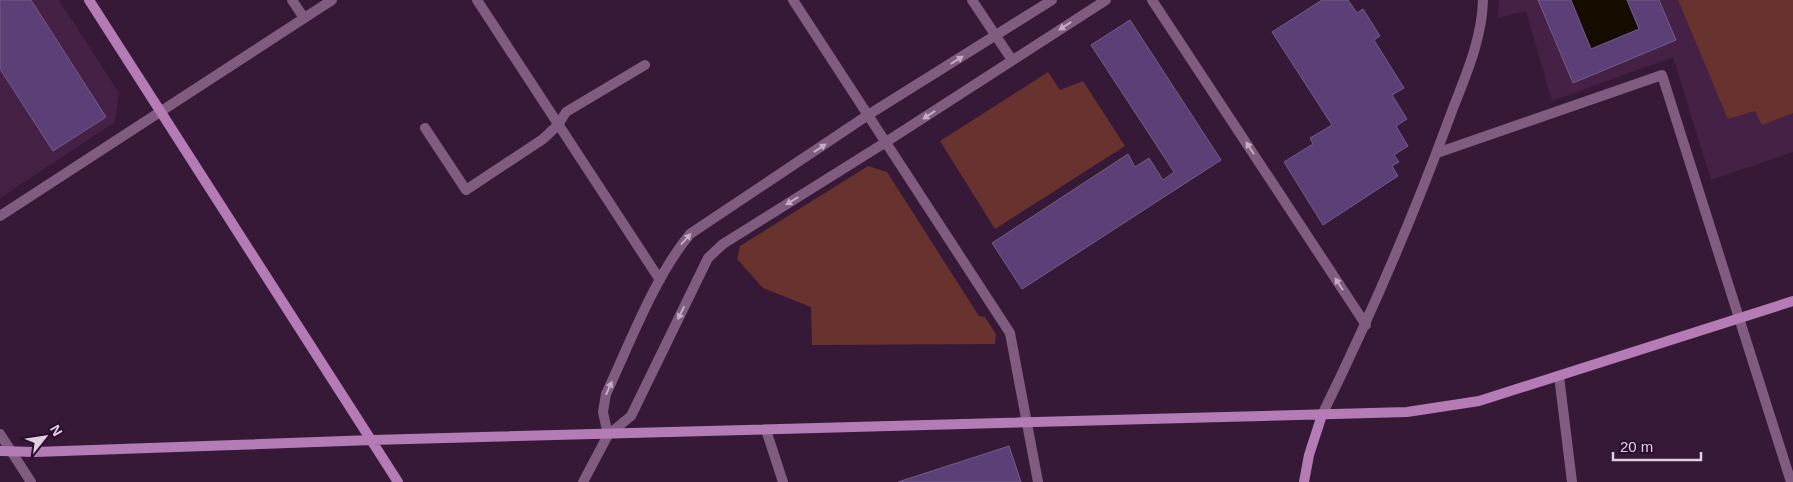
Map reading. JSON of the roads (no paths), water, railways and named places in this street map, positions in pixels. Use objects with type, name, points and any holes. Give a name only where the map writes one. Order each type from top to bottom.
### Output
[{"type":"street","points":[[89,0],[398,482]]},
{"type":"street","points":[[292,0],[304,18]]},
{"type":"street","points":[[0,216],[332,0]]},
{"type":"street","points":[[477,0],[660,280]]},
{"type":"street","points":[[794,0],[1010,332],[1038,482]]},
{"type":"street","points":[[972,0],[1012,60]]},
{"type":"street","points":[[608,435],[603,412],[606,394],[660,280],[677,250],[690,234],[868,115],[1052,0]]},
{"type":"street","points":[[583,482],[608,435],[632,416],[708,258],[723,244],[886,142],[1106,0]]},
{"type":"street","points":[[1152,0],[1366,325]]},
{"type":"street","points":[[1304,482],[1309,454],[1322,415],[1366,325],[1437,153],[1477,43],[1481,26],[1483,0]]},
{"type":"street","points":[[425,128],[466,190],[543,139],[558,125],[566,112],[645,64]]},
{"type":"street","points":[[1437,153],[1662,75],[1791,482]]},
{"type":"street","points":[[0,451],[1407,412],[1479,401],[1793,301]]},
{"type":"street","points":[[1559,376],[1572,482]]},
{"type":"street","points":[[766,430],[783,482]]},
{"type":"street","points":[[0,434],[31,482]]}]
